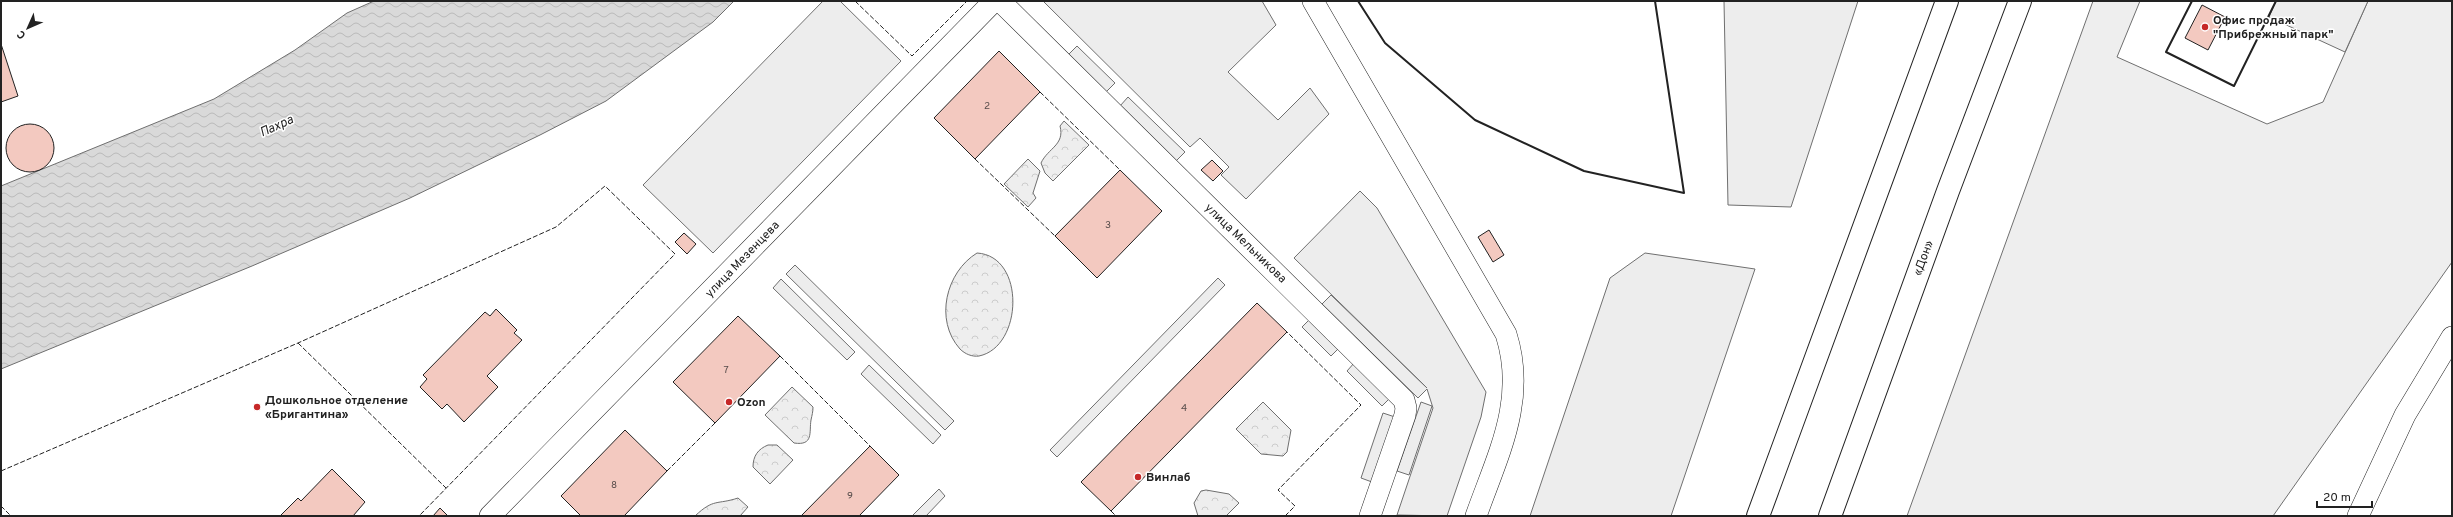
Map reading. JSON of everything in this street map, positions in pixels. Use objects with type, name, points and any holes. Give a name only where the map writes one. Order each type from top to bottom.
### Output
[{"type":"highway","points":[[1758,516],[1947,1]]},
{"type":"highway","name":"«Дон»","points":[[1830,516],[1948,191],[2020,1]]},
{"type":"street","name":"улица Мезенцева","points":[[490,516],[994,1]]},
{"type":"street","name":"улица Мельникова","points":[[1000,1],[1404,400],[1406,408],[1405,415],[1370,516]]},
{"type":"street","points":[[1312,1],[1506,334],[1513,356],[1513,406],[1506,432],[1476,516]]},
{"type":"street","points":[[2358,516],[2405,415],[2452,337]]},
{"type":"green space","points":[[2093,1],[2140,1],[2117,57],[2267,124],[2323,102],[2368,1],[2452,1],[2452,262],[2273,516],[1907,516]]},
{"type":"green space","points":[[1064,121],[1089,145],[1053,181],[1045,173],[1041,163],[1058,142],[1061,132],[1060,126]]},
{"type":"green space","points":[[1028,159],[1040,171],[1033,193],[1036,198],[1028,207],[1004,184]]},
{"type":"green space","points":[[977,253],[993,258],[1004,269],[1011,285],[1013,302],[1011,320],[1004,337],[994,349],[979,356],[974,356],[962,351],[952,337],[947,324],[946,311],[947,297],[951,284],[966,261]]},
{"type":"green space","points":[[792,387],[813,407],[808,440],[800,443],[794,443],[765,415]]},
{"type":"green space","points":[[1263,402],[1291,430],[1287,452],[1283,456],[1261,454],[1236,429]]},
{"type":"green space","points":[[768,445],[777,445],[793,460],[770,484],[753,467],[754,459],[757,453]]},
{"type":"green space","points":[[1206,490],[1229,494],[1239,503],[1226,516],[1198,516],[1194,503],[1201,491]]},
{"type":"green space","points":[[738,498],[748,507],[740,516],[695,516],[711,504]]},
{"type":"shaded area","points":[[823,1],[840,1],[901,61],[713,253],[643,185]]},
{"type":"shaded area","points":[[1043,1],[1262,1],[1276,25],[1228,72],[1278,120],[1310,88],[1329,114],[1246,199],[1221,175],[1229,167],[1200,138],[1190,147]]},
{"type":"shaded area","points":[[1724,1],[1858,1],[1791,207],[1728,205]]},
{"type":"shaded area","points":[[2276,1],[2368,1],[2345,52],[2269,17]]},
{"type":"shaded area","points":[[1077,46],[1115,83],[1106,92],[1068,55]]},
{"type":"shaded area","points":[[1128,97],[1185,152],[1176,161],[1120,106]]},
{"type":"shaded area","points":[[1360,191],[1377,208],[1486,392],[1481,417],[1447,516],[1397,515],[1433,408],[1427,389],[1418,398],[1322,304],[1331,295],[1427,388],[1294,258]]},
{"type":"shaded area","points":[[1645,253],[1755,269],[1671,516],[1530,516],[1610,278]]},
{"type":"shaded area","points":[[795,265],[954,421],[945,430],[786,274]]},
{"type":"shaded area","points":[[1218,278],[1225,285],[1057,457],[1050,450]]},
{"type":"shaded area","points":[[781,279],[855,352],[847,360],[773,288]]},
{"type":"shaded area","points":[[1310,319],[1340,347],[1331,356],[1302,327]]},
{"type":"shaded area","points":[[1355,362],[1391,397],[1382,406],[1347,371]]},
{"type":"shaded area","points":[[869,365],[941,435],[933,444],[861,374]]},
{"type":"shaded area","points":[[1421,402],[1432,406],[1409,475],[1397,471]]},
{"type":"shaded area","points":[[1383,413],[1395,417],[1372,482],[1361,478]]},
{"type":"shaded area","points":[[939,489],[945,496],[926,516],[912,516]]},
{"type":"water","name":"Пахра","points":[[374,1],[734,1],[713,22],[606,101],[540,135],[410,198],[252,266],[1,369],[1,186],[214,99],[295,50],[347,13]]},
{"type":"building","name":"Офис продаж \"Прибрежный парк\"","points":[[2202,5],[2225,17],[2208,50],[2185,38]]},
{"type":"building","points":[[1,44],[18,96],[1,102]]},
{"type":"building","points":[[999,51],[1040,92],[975,159],[934,118]]},
{"type":"building","points":[[30,124],[39,126],[47,131],[52,139],[54,148],[52,157],[47,165],[39,170],[30,172],[21,170],[13,165],[8,157],[6,148],[8,139],[13,131],[21,126]]},
{"type":"building","points":[[1212,160],[1223,171],[1213,181],[1201,170]]},
{"type":"building","points":[[1120,170],[1162,211],[1097,278],[1055,236]]},
{"type":"building","points":[[1489,230],[1504,255],[1493,262],[1478,237]]},
{"type":"building","points":[[684,233],[696,244],[687,254],[675,242]]},
{"type":"building","points":[[1257,303],[1287,332],[1111,511],[1081,482]]},
{"type":"building","points":[[496,309],[517,330],[514,333],[522,340],[487,376],[498,387],[464,422],[447,404],[442,409],[420,387],[427,379],[423,375],[485,312],[490,316]]},
{"type":"building","points":[[738,316],[780,356],[715,423],[673,382]]},
{"type":"building","points":[[625,430],[667,471],[624,516],[581,516],[561,496]]},
{"type":"building","points":[[870,446],[899,475],[859,516],[801,516]]},
{"type":"building","points":[[332,469],[365,502],[353,516],[280,516],[298,498],[301,501]]},
{"type":"building","points":[[440,508],[448,516],[433,516]]},
{"type":"fence","points":[[855,1],[912,56],[967,1]]},
{"type":"fence","points":[[1040,92],[1120,170]]},
{"type":"fence","points":[[975,159],[1055,236]]},
{"type":"fence","points":[[1,471],[298,343],[556,227],[605,186],[675,254],[419,516]]},
{"type":"fence","points":[[1285,516],[1295,506],[1278,490],[1361,405],[1287,332]]},
{"type":"fence","points":[[298,343],[446,488]]},
{"type":"fence","points":[[780,356],[870,446]]},
{"type":"fence","points":[[667,471],[715,423]]},
{"type":"fence","points":[[1,506],[11,516]]},
{"type":"fence","points":[[1111,511],[1116,516]]},
{"type":"wall","points":[[1358,1],[1385,43],[1475,120],[1584,171],[1684,193],[1655,1]]},
{"type":"wall","points":[[2192,1],[2166,52],[2234,86],[2276,1]]},
{"type":"place","name":"Офис продаж \"Прибрежный парк\"","points":[[2205,27]]},
{"type":"place","name":"Ozon","points":[[729,402]]},
{"type":"place","name":"Дошкольное отделение «Бригантина»","points":[[257,407]]},
{"type":"place","name":"Винлаб","points":[[1138,477]]}]
